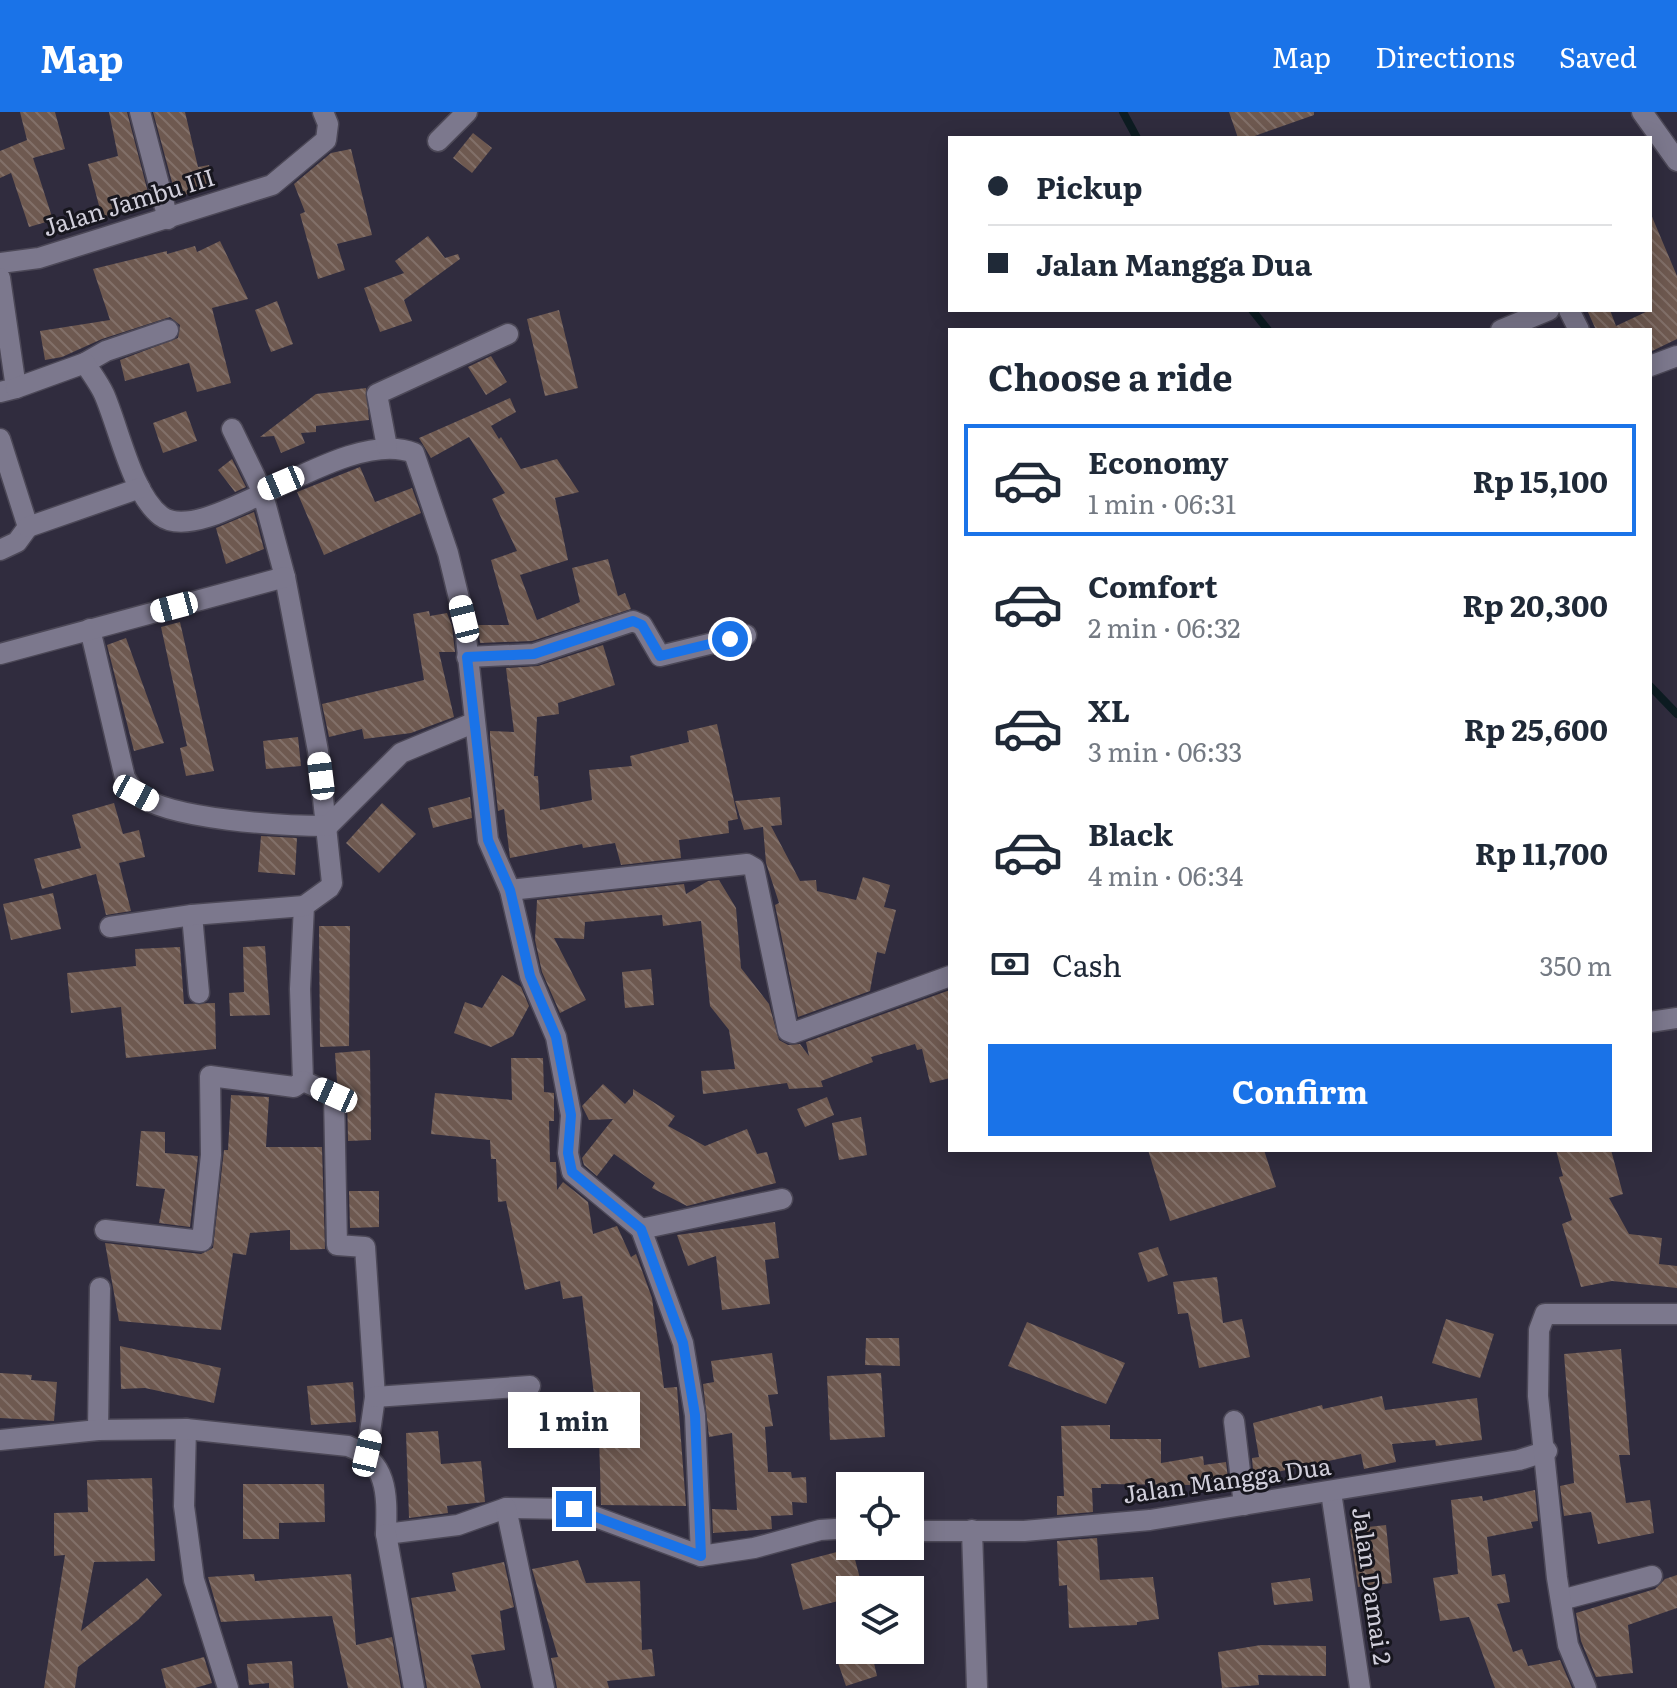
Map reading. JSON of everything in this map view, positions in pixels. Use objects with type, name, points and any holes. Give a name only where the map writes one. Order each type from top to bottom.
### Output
[{"type":"street","points":[[140,112],[168,219]]},
{"type":"street","name":"Jalan Jambu III","points":[[0,263],[39,258],[272,185],[326,140],[328,124],[323,112]]},
{"type":"street","points":[[438,141],[467,112]]},
{"type":"street","points":[[1642,112],[1677,161]]},
{"type":"street","points":[[0,278],[8,390],[168,330]]},
{"type":"street","points":[[1506,328],[1544,312]]},
{"type":"street","points":[[387,447],[377,394],[508,334]]},
{"type":"street","points":[[1652,365],[1677,356]]},
{"type":"street","points":[[85,363],[103,391],[140,488],[162,517],[183,522],[210,519],[300,474],[387,447],[414,453],[448,553],[464,619],[488,840],[510,890],[530,976],[556,1037],[571,1115],[568,1153],[572,1172],[641,1229],[683,1343],[695,1415],[701,1556]]},
{"type":"street","points":[[110,927],[192,915],[304,906],[332,883],[318,751],[285,577],[262,491],[232,429]]},
{"type":"street","points":[[0,439],[28,527]]},
{"type":"street","points":[[0,550],[17,542],[28,527],[140,488]]},
{"type":"street","points":[[0,505],[21,498]]},
{"type":"street","points":[[0,654],[285,577]]},
{"type":"street","points":[[467,657],[534,654],[633,621],[642,625],[660,656],[746,635]]},
{"type":"street","points":[[90,629],[125,778],[136,793],[159,805],[267,826],[328,826],[401,753],[473,723]]},
{"type":"street","points":[[510,890],[747,864],[754,868],[788,1031],[793,1033],[948,977]]},
{"type":"street","points":[[303,1081],[300,989],[304,906]]},
{"type":"street","points":[[192,915],[199,993]]},
{"type":"street","points":[[1652,1022],[1677,1018]]},
{"type":"street","points":[[105,1230],[202,1241],[211,1155],[210,1076],[294,1087],[303,1081]]},
{"type":"street","points":[[303,1081],[334,1095],[337,1245],[365,1247],[375,1397],[367,1453]]},
{"type":"street","points":[[641,1229],[782,1199]]},
{"type":"street","points":[[98,1430],[100,1288]]},
{"type":"street","points":[[1586,1688],[1568,1645],[1557,1578],[1538,1365],[1539,1330],[1545,1314],[1677,1314]]},
{"type":"street","points":[[375,1397],[530,1386]]},
{"type":"street","points":[[1234,1421],[1244,1505]]},
{"type":"street","points":[[186,1429],[184,1506],[194,1580],[228,1688]]},
{"type":"street","points":[[0,1440],[98,1430],[186,1429],[348,1446],[367,1453],[376,1463],[387,1494],[386,1534],[414,1688]]},
{"type":"street","name":"Jalan Mangga Dua","points":[[924,1531],[1024,1531],[1150,1520],[1519,1460],[1547,1451]]},
{"type":"street","name":"Jalan Damai 2","points":[[1331,1492],[1360,1688]]},
{"type":"street","points":[[506,1508],[544,1688]]},
{"type":"street","points":[[386,1534],[458,1525],[506,1508],[574,1509],[701,1556],[754,1548],[820,1530],[836,1529]]},
{"type":"street","points":[[972,1530],[977,1688]]},
{"type":"street","points":[[1561,1600],[1652,1576]]},
{"type":"building","points":[[20,112],[55,112],[65,149],[33,158],[53,220],[29,227],[11,173],[0,178],[0,151],[27,140]]},
{"type":"building","points":[[109,112],[127,112],[151,204],[102,217],[88,164],[118,156]]},
{"type":"building","points":[[153,112],[185,112],[198,167],[209,165],[215,187],[176,197]]},
{"type":"building","points":[[1229,112],[1314,112],[1314,115],[1255,136],[1237,136]]},
{"type":"building","points":[[473,133],[492,148],[472,173],[453,158]]},
{"type":"building","points":[[351,149],[372,235],[337,244],[345,270],[318,279],[300,214],[305,212],[294,184],[331,153]]},
{"type":"building","points":[[1652,217],[1677,276],[1677,339],[1652,351],[1652,328],[1595,328],[1588,312],[1611,312],[1616,326],[1652,312]]},
{"type":"building","points":[[428,236],[445,258],[458,254],[460,259],[404,300],[412,321],[380,332],[364,288],[404,273],[395,261]]},
{"type":"building","points":[[220,241],[248,299],[212,308],[231,383],[197,392],[189,363],[125,381],[120,360],[178,338],[180,325],[170,317],[102,339],[62,357],[45,360],[40,331],[110,320],[93,269],[195,246],[197,252]]},
{"type":"building","points":[[277,301],[293,344],[271,352],[255,310]]},
{"type":"building","points":[[559,310],[578,388],[545,396],[527,319]]},
{"type":"building","points":[[491,356],[507,382],[486,395],[468,367]]},
{"type":"building","points":[[366,388],[369,420],[316,426],[316,432],[301,433],[305,443],[281,453],[274,436],[260,437],[316,394]]},
{"type":"building","points":[[510,398],[516,412],[491,426],[521,469],[557,459],[579,492],[555,498],[568,560],[520,575],[537,620],[580,602],[572,568],[608,559],[618,596],[625,593],[631,609],[532,641],[480,643],[478,625],[509,625],[491,560],[517,551],[492,499],[505,493],[469,437],[431,458],[419,438]]},
{"type":"building","points":[[186,411],[197,441],[163,453],[153,423]]},
{"type":"building","points":[[232,459],[246,487],[235,492],[218,470]]},
{"type":"building","points":[[360,467],[375,502],[412,488],[421,513],[324,555],[297,492]]},
{"type":"building","points":[[254,512],[264,549],[226,564],[216,528]]},
{"type":"building","points":[[429,611],[430,616],[447,613],[452,626],[455,652],[439,652],[454,717],[411,733],[364,739],[362,729],[329,737],[322,704],[424,680],[413,614]]},
{"type":"building","points":[[180,622],[214,771],[186,776],[180,748],[187,746],[161,627]]},
{"type":"building","points":[[126,638],[164,743],[134,751],[107,645]]},
{"type":"building","points":[[603,645],[615,685],[558,703],[559,714],[537,717],[534,776],[538,776],[540,810],[592,800],[589,770],[632,766],[630,756],[689,742],[687,731],[717,724],[738,819],[728,821],[729,833],[679,840],[681,858],[621,865],[615,843],[583,848],[582,844],[510,858],[504,809],[498,811],[490,739],[490,731],[514,732],[506,668],[538,666]]},
{"type":"building","points":[[298,737],[301,766],[266,769],[263,741]]},
{"type":"building","points":[[470,797],[472,818],[433,828],[428,808]]},
{"type":"building","points":[[780,797],[782,825],[771,826],[800,881],[816,880],[817,891],[856,900],[863,877],[890,885],[884,907],[896,910],[885,954],[877,952],[870,991],[798,1017],[775,905],[779,903],[766,863],[763,827],[744,830],[735,801]]},
{"type":"building","points":[[114,803],[123,834],[139,830],[145,857],[119,863],[131,911],[106,915],[96,874],[42,889],[34,859],[81,848],[72,815]]},
{"type":"building","points":[[382,803],[416,834],[379,873],[346,843]]},
{"type":"building","points":[[261,836],[297,838],[295,875],[258,872]]},
{"type":"building","points":[[719,880],[736,908],[741,968],[769,1004],[779,1040],[788,1045],[800,1044],[809,1056],[806,1042],[948,991],[948,1078],[930,1083],[922,1049],[917,1050],[915,1044],[871,1057],[873,1062],[821,1081],[823,1087],[789,1089],[787,1083],[703,1094],[701,1071],[735,1069],[729,1030],[710,1006],[701,921],[663,926],[662,915],[585,922],[584,939],[554,938],[586,1000],[560,1013],[542,972],[535,940],[537,900],[684,884],[686,894],[708,881]]},
{"type":"building","points":[[53,893],[61,929],[11,940],[3,904]]},
{"type":"building","points":[[319,926],[350,926],[349,1046],[320,1047]]},
{"type":"building","points":[[265,946],[270,1015],[230,1016],[229,993],[244,992],[243,947]]},
{"type":"building","points":[[180,947],[184,1004],[215,1003],[216,1049],[126,1058],[121,1007],[71,1013],[67,973],[136,966],[135,949]]},
{"type":"building","points":[[651,969],[654,1005],[625,1008],[622,972]]},
{"type":"building","points":[[502,975],[521,987],[529,1006],[513,1036],[491,1047],[454,1033],[465,1002],[482,1008]]},
{"type":"building","points":[[370,1050],[371,1140],[348,1141],[347,1095],[337,1082],[335,1053]]},
{"type":"building","points":[[511,1058],[543,1058],[544,1092],[554,1093],[554,1121],[549,1121],[550,1162],[556,1162],[557,1190],[563,1182],[588,1202],[593,1234],[617,1226],[631,1257],[636,1254],[652,1298],[664,1388],[677,1387],[686,1506],[601,1505],[599,1436],[582,1296],[563,1299],[560,1281],[525,1290],[506,1201],[498,1202],[496,1159],[491,1159],[490,1140],[431,1134],[435,1093],[512,1100]]},
{"type":"building","points":[[603,1084],[625,1104],[633,1095],[633,1089],[675,1116],[668,1126],[705,1146],[747,1129],[757,1154],[767,1152],[776,1183],[687,1206],[652,1188],[655,1183],[614,1154],[597,1176],[584,1165],[582,1158],[613,1119],[589,1120],[582,1106]]},
{"type":"building","points":[[231,1095],[269,1097],[266,1147],[322,1147],[325,1249],[290,1250],[290,1230],[250,1233],[246,1255],[233,1253],[221,1330],[119,1321],[105,1243],[201,1254],[213,1248],[224,1150],[228,1150]]},
{"type":"building","points":[[827,1097],[834,1115],[805,1127],[797,1109]]},
{"type":"building","points":[[861,1117],[867,1155],[839,1160],[832,1123]]},
{"type":"building","points":[[141,1131],[165,1132],[165,1153],[198,1156],[190,1227],[159,1223],[165,1189],[136,1186]]},
{"type":"building","points":[[1149,1152],[1265,1152],[1276,1187],[1170,1221]]},
{"type":"building","points":[[1557,1152],[1612,1152],[1623,1194],[1609,1198],[1629,1234],[1662,1238],[1659,1264],[1677,1266],[1677,1288],[1612,1281],[1581,1287],[1562,1224],[1572,1220],[1559,1177],[1563,1176]]},
{"type":"building","points":[[349,1191],[379,1191],[379,1227],[350,1228]]},
{"type":"building","points":[[775,1222],[779,1258],[765,1260],[770,1304],[722,1310],[716,1256],[688,1266],[677,1235]]},
{"type":"building","points":[[1158,1247],[1168,1275],[1148,1282],[1138,1253]]},
{"type":"building","points":[[1217,1277],[1223,1323],[1242,1319],[1250,1357],[1199,1368],[1188,1313],[1178,1314],[1173,1282]]},
{"type":"building","points":[[1446,1319],[1494,1334],[1480,1378],[1432,1363]]},
{"type":"building","points":[[1027,1322],[1125,1363],[1106,1404],[1008,1366]]},
{"type":"building","points":[[866,1338],[899,1338],[900,1366],[865,1365]]},
{"type":"building","points":[[120,1346],[221,1368],[214,1403],[145,1388],[121,1389]]},
{"type":"building","points":[[1621,1349],[1630,1455],[1619,1455],[1626,1503],[1650,1500],[1654,1533],[1598,1544],[1591,1512],[1564,1516],[1560,1486],[1574,1483],[1564,1354]]},
{"type":"building","points":[[772,1353],[778,1394],[768,1395],[773,1426],[765,1427],[768,1472],[791,1472],[792,1478],[806,1477],[807,1503],[792,1502],[793,1515],[771,1516],[772,1529],[713,1533],[712,1509],[737,1510],[732,1433],[709,1437],[703,1384],[714,1382],[711,1361]]},
{"type":"building","points":[[0,1373],[32,1375],[31,1380],[57,1382],[54,1421],[0,1418]]},
{"type":"building","points":[[881,1373],[885,1437],[830,1440],[827,1376]]},
{"type":"building","points":[[353,1382],[356,1422],[311,1425],[307,1386]]},
{"type":"building","points":[[1382,1396],[1385,1410],[1477,1398],[1482,1440],[1436,1446],[1435,1440],[1392,1444],[1396,1462],[1364,1469],[1361,1454],[1277,1472],[1278,1479],[1254,1482],[1252,1458],[1259,1457],[1253,1423],[1322,1405],[1323,1409]]},
{"type":"building","points":[[1110,1425],[1110,1439],[1161,1439],[1161,1463],[1203,1456],[1204,1465],[1226,1462],[1229,1486],[1192,1491],[1191,1485],[1101,1484],[1101,1488],[1092,1488],[1093,1512],[1057,1515],[1057,1496],[1064,1496],[1061,1426]]},
{"type":"building","points":[[438,1431],[441,1464],[481,1461],[485,1502],[447,1506],[448,1513],[409,1518],[406,1433]]},
{"type":"building","points":[[152,1478],[155,1561],[94,1562],[81,1631],[147,1578],[162,1595],[138,1620],[78,1667],[75,1688],[44,1688],[65,1555],[54,1556],[54,1513],[88,1512],[87,1480]]},
{"type":"building","points":[[243,1484],[324,1484],[325,1522],[279,1523],[279,1539],[243,1539]]},
{"type":"building","points":[[1535,1490],[1538,1521],[1531,1522],[1533,1528],[1487,1537],[1492,1576],[1505,1574],[1510,1602],[1497,1604],[1513,1652],[1522,1649],[1528,1666],[1560,1660],[1572,1688],[1495,1688],[1469,1617],[1440,1621],[1433,1578],[1458,1574],[1451,1500],[1482,1496],[1483,1501]]},
{"type":"building","points":[[1386,1525],[1392,1583],[1358,1587],[1350,1529]]},
{"type":"building","points":[[1097,1538],[1100,1580],[1153,1577],[1159,1619],[1137,1622],[1137,1625],[1069,1628],[1067,1585],[1059,1586],[1057,1541]]},
{"type":"building","points":[[836,1552],[836,1560],[855,1560],[859,1576],[836,1576],[836,1602],[803,1610],[791,1564]]},
{"type":"building","points":[[578,1560],[586,1583],[640,1581],[642,1650],[652,1649],[655,1676],[607,1681],[609,1688],[557,1688],[551,1658],[558,1657],[532,1569]]},
{"type":"building","points":[[504,1562],[514,1607],[500,1611],[505,1650],[471,1655],[481,1688],[427,1688],[411,1598],[456,1591],[452,1573]]},
{"type":"building","points":[[254,1574],[255,1581],[351,1574],[356,1645],[392,1637],[401,1688],[348,1688],[332,1616],[221,1622],[208,1577]]},
{"type":"building","points":[[1677,1575],[1677,1608],[1628,1625],[1633,1673],[1596,1677],[1581,1641],[1576,1613],[1655,1589],[1665,1579]]},
{"type":"building","points":[[1310,1578],[1313,1601],[1274,1605],[1271,1583]]},
{"type":"building","points":[[1261,1645],[1326,1646],[1326,1676],[1258,1675],[1259,1685],[1222,1688],[1218,1652]]},
{"type":"building","points":[[204,1657],[212,1683],[195,1688],[166,1688],[161,1669]]},
{"type":"building","points":[[292,1661],[294,1688],[269,1688],[269,1683],[249,1685],[247,1664]]},
{"type":"building","points":[[838,1664],[874,1664],[877,1676],[846,1686]]},
{"type":"waterway","points":[[1123,112],[1136,136]]},
{"type":"waterway","points":[[1254,312],[1266,328]]},
{"type":"waterway","points":[[1652,688],[1677,714]]},
{"type":"route","points":[[574,1509],[701,1556],[695,1415],[683,1343],[641,1229],[572,1172],[568,1153],[571,1115],[556,1037],[530,976],[523,934],[510,890],[488,840],[467,657],[534,654],[633,621],[640,622],[660,656],[730,639]]}]
